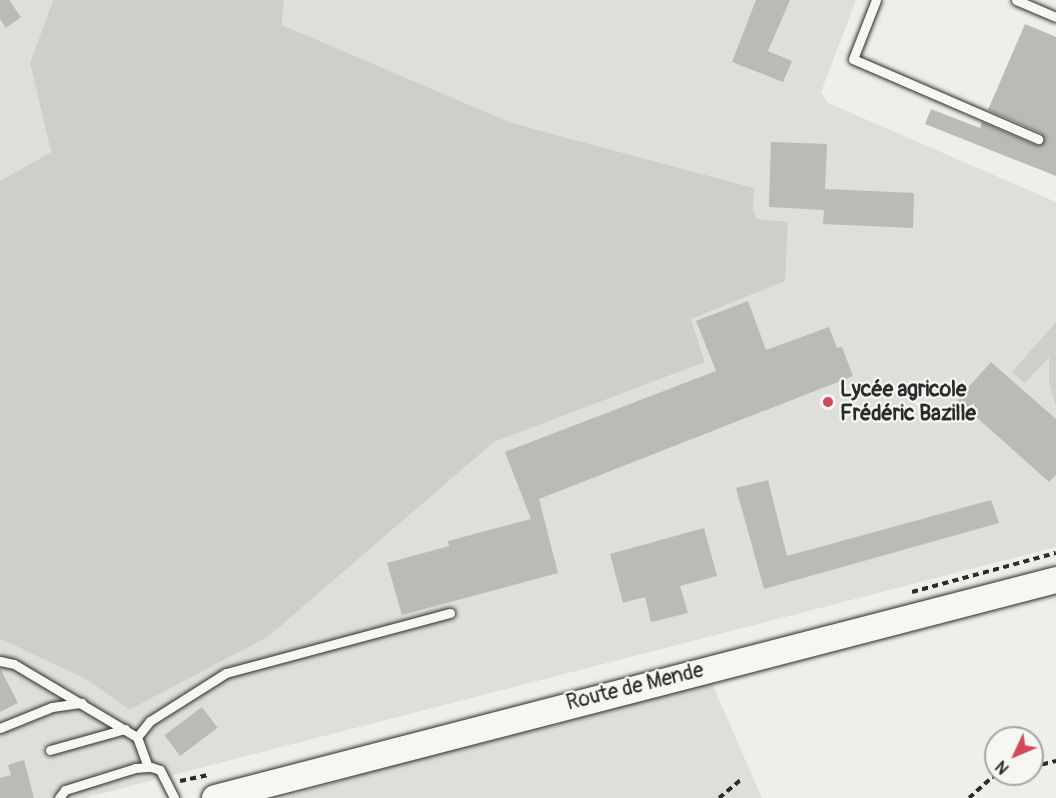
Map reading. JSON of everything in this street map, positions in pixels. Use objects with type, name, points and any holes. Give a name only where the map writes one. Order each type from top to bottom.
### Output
[{"type":"main road","name":"Route de Mende","points":[[215,798],[1056,580]]},
{"type":"lane","points":[[876,0],[853,59],[1038,139]]},
{"type":"lane","points":[[1016,0],[1056,17]]},
{"type":"lane","points":[[137,737],[150,721],[226,673],[450,613]]},
{"type":"lane","points":[[0,661],[14,664],[137,737],[148,767]]},
{"type":"lane","points":[[0,728],[52,707],[82,703]]},
{"type":"lane","points":[[50,750],[125,729]]},
{"type":"lane","points":[[59,798],[65,790],[148,767],[160,770],[174,798]]},
{"type":"path","points":[[719,798],[742,778]]},
{"type":"path","points":[[969,798],[984,784]]},
{"type":"shaded area","points":[[0,0],[53,0],[30,63],[51,152],[0,181]]},
{"type":"shaded area","points":[[53,0],[284,0],[282,25],[512,123],[754,188],[753,209],[757,219],[788,222],[785,281],[691,319],[705,362],[494,442],[268,637],[129,710],[86,679],[0,639],[0,181],[51,152],[30,63]]},
{"type":"shaded area","name":"Lycée agricole Frédéric Bazille","points":[[284,0],[856,0],[821,92],[828,103],[1056,202],[1056,547],[84,798],[0,798],[0,639],[86,679],[129,710],[268,637],[494,442],[705,362],[691,319],[757,219],[753,209],[754,188],[512,123],[282,25]]},
{"type":"shaded area","points":[[1056,322],[1056,406],[1049,382],[1049,357],[1025,383],[1012,372]]},
{"type":"shaded area","points":[[710,679],[762,798],[283,798],[372,771],[558,724]]},
{"type":"building","points":[[0,0],[9,0],[21,17],[6,28],[0,19]]},
{"type":"building","points":[[756,0],[790,0],[768,51],[792,61],[783,82],[732,62]]},
{"type":"building","points":[[1025,24],[1056,37],[1056,176],[925,124],[931,109],[980,128],[982,122],[1035,145],[1042,144],[1041,133],[988,110]]},
{"type":"building","points":[[771,142],[827,144],[825,189],[914,193],[913,228],[823,224],[824,210],[769,207]]},
{"type":"building","points":[[748,301],[766,350],[829,327],[837,348],[842,347],[853,376],[539,499],[558,573],[402,615],[387,563],[449,546],[448,541],[531,519],[505,452],[716,371],[696,321]]},
{"type":"building","points":[[991,362],[1056,419],[1056,475],[1049,482],[957,400]]},
{"type":"building","points":[[768,480],[787,556],[991,500],[999,523],[764,589],[736,488]]},
{"type":"building","points":[[704,528],[717,576],[680,586],[688,613],[651,622],[645,597],[623,603],[610,554]]},
{"type":"building","points":[[0,668],[18,703],[0,712]]},
{"type":"building","points":[[202,707],[218,728],[180,756],[164,735]]},
{"type":"building","points":[[24,760],[34,798],[0,798],[0,778],[11,775],[8,765]]},
{"type":"place","name":"Lycée agricole Frédéric Bazille","points":[[828,402]]}]
